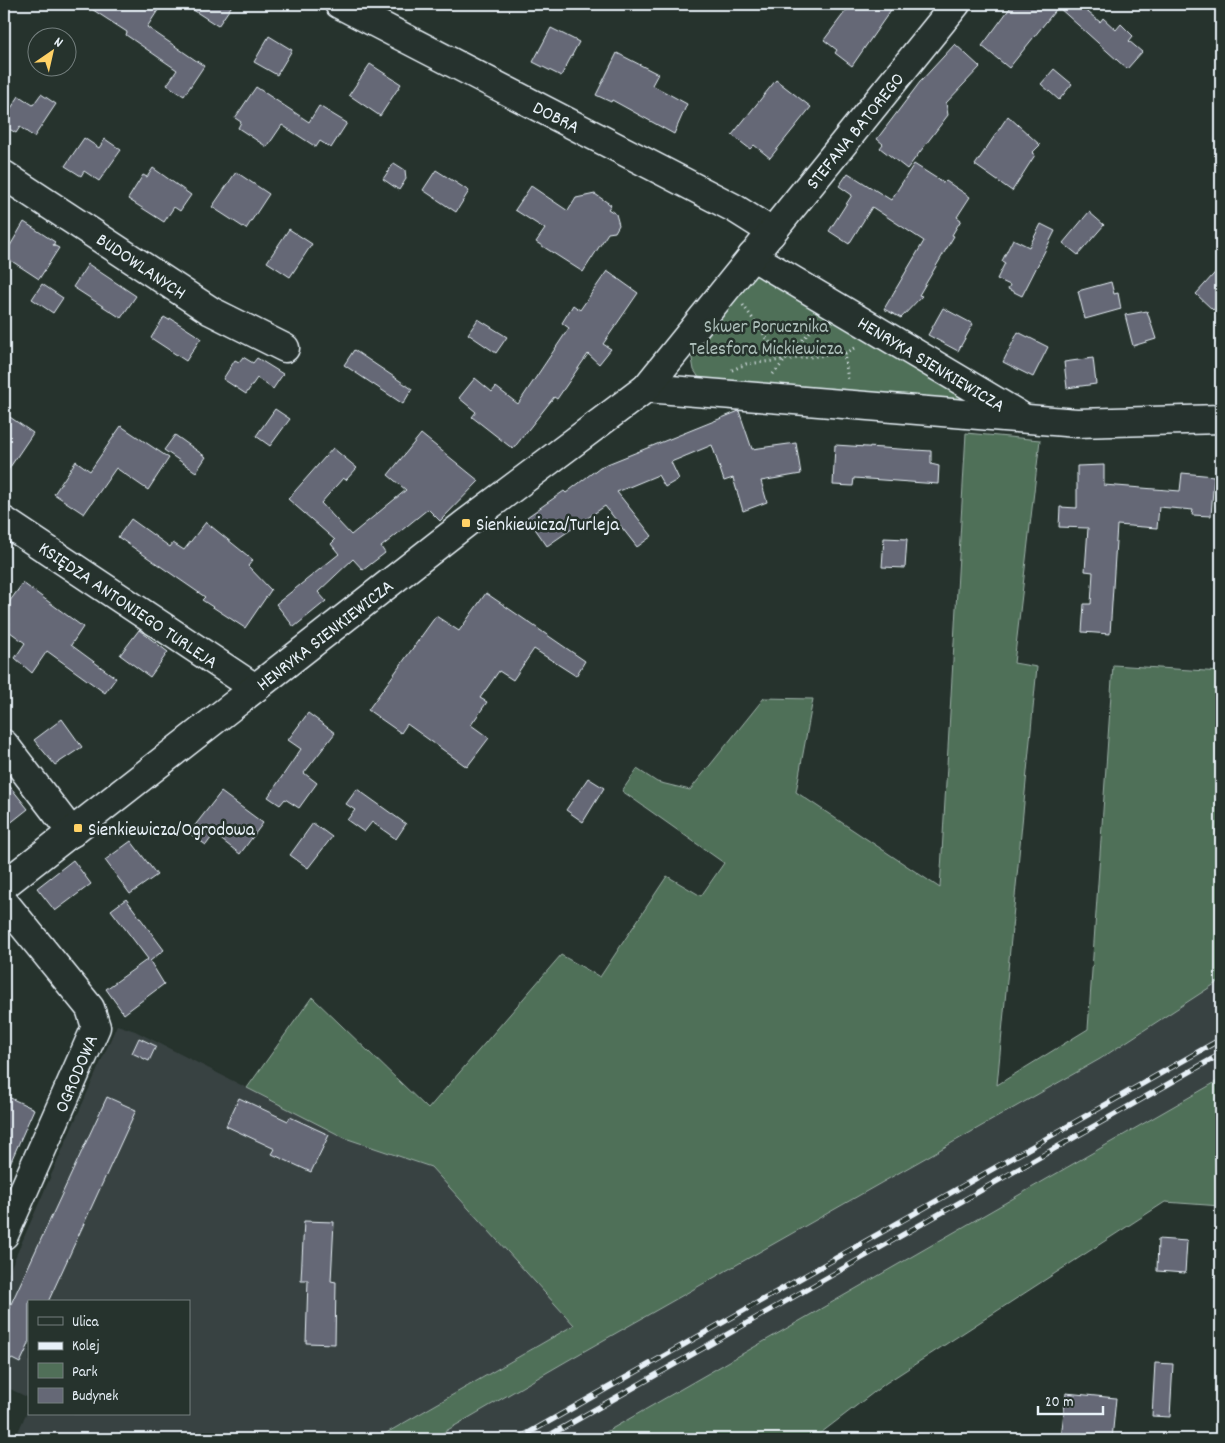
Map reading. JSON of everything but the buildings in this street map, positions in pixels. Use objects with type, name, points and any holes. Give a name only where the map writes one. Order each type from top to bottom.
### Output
[{"type":"street","name":"DOBRA","points":[[339,4],[734,208],[749,216],[771,234]]},
{"type":"street","name":"STEFANA BATOREGO","points":[[752,256],[956,4]]},
{"type":"street","name":"BUDOWLANYCH","points":[[4,175],[211,311],[285,348]]},
{"type":"street","name":"HENRYKA SIENKIEWICZA","points":[[4,885],[466,523],[646,388],[752,256],[821,313],[1025,419]]},
{"type":"street","name":"HENRYKA SIENKIEWICZA","points":[[646,388],[1077,423],[1221,419]]},
{"type":"street","name":"KSIĘDZA ANTONIEGO TURLEJA","points":[[4,521],[255,688]]},
{"type":"street","points":[[4,744],[72,833]]},
{"type":"street","name":"OGRODOWA","points":[[4,902],[90,1008],[96,1027],[4,1235]]},
{"type":"path","points":[[740,301],[783,361]]},
{"type":"path","points":[[778,379],[769,379],[821,313]]},
{"type":"path","points":[[730,371],[746,364],[846,353],[860,345],[852,340]]},
{"type":"shaded area","points":[[1221,980],[1221,1079],[594,1439],[432,1439],[1100,1059]]},
{"type":"shaded area","points":[[117,1025],[135,1031],[345,1138],[431,1167],[575,1325],[376,1439],[15,1439],[28,1409],[28,1416],[190,1416],[190,1300],[28,1300],[28,1398],[4,1386],[4,1283]]},
{"type":"green space","name":"Skwer Porucznika Telesfora Mickiewicza","points":[[756,274],[969,399],[967,402],[701,381],[694,370],[691,353],[752,276]]},
{"type":"green space","points":[[966,433],[1040,440],[1014,663],[1037,667],[997,1085],[1088,1029],[1113,665],[1221,672],[1221,980],[1100,1059],[432,1439],[376,1439],[574,1325],[431,1167],[345,1138],[247,1088],[312,997],[428,1109],[561,955],[600,977],[667,876],[701,896],[724,863],[622,791],[637,769],[657,782],[690,790],[764,698],[813,699],[796,792],[940,888]]},
{"type":"green space","points":[[1221,1079],[1221,1206],[1165,1202],[886,1383],[813,1439],[594,1439]]},
{"type":"railway","points":[[518,1439],[1221,1039]]},
{"type":"railway","points":[[543,1439],[1221,1054]]},
{"type":"place","name":"Sienkiewicza/Turleja","points":[[466,523]]},
{"type":"place","name":"Sienkiewicza/Ogrodowa","points":[[78,828]]}]
